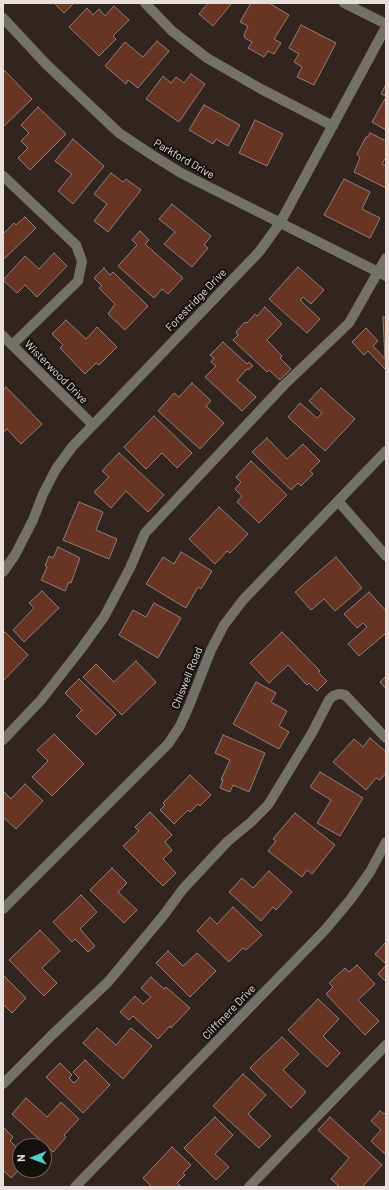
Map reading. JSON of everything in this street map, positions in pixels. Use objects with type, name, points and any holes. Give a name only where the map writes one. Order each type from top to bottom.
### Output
[{"type":"street","points":[[145,3],[172,31],[207,58],[261,89],[333,126]]},
{"type":"street","points":[[344,3],[386,26]]},
{"type":"street","name":"Parkford Drive","points":[[3,18],[46,64],[119,133],[181,173],[382,274]]},
{"type":"street","name":"Forestridge Drive","points":[[3,572],[15,554],[33,520],[43,494],[56,469],[72,448],[258,252],[280,223],[386,26]]},
{"type":"street","points":[[3,176],[76,244],[82,261],[78,281],[12,345]]},
{"type":"street","points":[[3,740],[41,700],[104,617],[130,568],[145,533],[284,385],[349,323],[382,274],[386,258]]},
{"type":"street","name":"Wisterwood Drive","points":[[3,336],[93,425]]},
{"type":"street","name":"Chiswell Road","points":[[3,908],[168,744],[180,726],[211,650],[224,625],[243,600],[386,451]]},
{"type":"street","points":[[338,501],[386,556]]},
{"type":"street","points":[[3,1084],[108,982],[163,916],[183,889],[227,842],[268,805],[312,733],[329,700],[333,696],[339,694],[345,695],[386,738]]},
{"type":"street","name":"Cliffmere Drive","points":[[75,1187],[325,930],[350,900],[370,872],[386,842]]},
{"type":"street","points":[[249,1187],[386,1045]]},
{"type":"building","points":[[54,3],[74,3],[64,13]]},
{"type":"building","points":[[208,3],[232,3],[213,26],[199,14]]},
{"type":"building","points":[[251,3],[269,3],[289,15],[274,39],[281,43],[274,54],[268,51],[264,57],[248,48],[252,42],[245,38],[244,35],[248,26],[240,22]]},
{"type":"building","points":[[114,6],[129,20],[113,36],[116,39],[99,56],[69,27],[87,8],[93,15],[99,9],[105,16]]},
{"type":"building","points":[[301,25],[336,43],[314,85],[297,77],[302,67],[294,62],[299,54],[289,48]]},
{"type":"building","points":[[157,41],[169,51],[138,88],[128,80],[126,84],[105,66],[125,42],[143,57]]},
{"type":"building","points":[[5,71],[32,99],[3,127],[3,72]]},
{"type":"building","points":[[191,74],[205,84],[179,122],[146,99],[163,76],[171,83],[176,77],[184,83]]},
{"type":"building","points":[[386,84],[386,96],[381,94]]},
{"type":"building","points":[[386,97],[386,130],[372,122]]},
{"type":"building","points":[[204,105],[240,125],[228,146],[216,139],[213,144],[189,130]]},
{"type":"building","points":[[38,107],[66,134],[30,170],[18,158],[28,148],[21,141],[29,133],[21,125]]},
{"type":"building","points":[[255,120],[283,134],[267,166],[239,153]]},
{"type":"building","points":[[370,133],[386,141],[386,157],[382,164],[386,166],[386,188],[354,172],[360,158],[357,154],[366,137],[368,137]]},
{"type":"building","points":[[73,139],[104,166],[73,204],[58,191],[72,174],[55,161]]},
{"type":"building","points":[[111,173],[123,182],[126,179],[141,190],[108,232],[94,221],[107,204],[94,194]]},
{"type":"building","points":[[344,179],[370,192],[362,209],[380,218],[370,238],[324,215]]},
{"type":"building","points":[[172,204],[211,236],[204,245],[208,248],[192,267],[164,244],[175,232],[159,219]]},
{"type":"building","points":[[25,217],[36,228],[3,260],[3,234],[14,223],[16,225]]},
{"type":"building","points":[[140,231],[149,240],[145,244],[183,278],[168,294],[162,289],[154,298],[118,266],[137,245],[132,240]]},
{"type":"building","points":[[54,253],[67,266],[37,297],[25,285],[17,293],[3,280],[25,256],[39,269]]},
{"type":"building","points":[[298,267],[324,290],[311,304],[303,297],[300,300],[320,319],[307,333],[269,299]]},
{"type":"building","points":[[104,268],[110,275],[113,272],[148,306],[125,330],[108,314],[115,304],[99,288],[102,286],[94,278]]},
{"type":"building","points":[[265,307],[282,324],[267,340],[282,356],[280,358],[291,369],[280,380],[269,370],[267,372],[233,340],[238,335],[236,332],[245,322],[247,323],[255,314],[257,316]]},
{"type":"building","points":[[383,317],[386,317],[386,370],[368,351],[364,355],[352,342],[366,328],[378,341],[373,346],[385,359]]},
{"type":"building","points":[[66,320],[86,339],[97,327],[117,347],[99,365],[96,363],[85,374],[60,348],[63,345],[52,334]]},
{"type":"building","points":[[223,342],[247,364],[249,362],[253,366],[248,370],[247,369],[237,380],[256,397],[242,411],[205,377],[216,366],[211,362],[214,358],[210,355]]},
{"type":"building","points":[[192,383],[211,401],[206,406],[224,423],[200,449],[158,411],[174,393],[179,397]]},
{"type":"building","points":[[6,387],[42,424],[21,444],[7,429],[3,433],[3,391]]},
{"type":"building","points":[[321,388],[355,419],[325,451],[288,417],[300,403],[317,418],[322,413],[309,401]]},
{"type":"building","points":[[154,416],[192,453],[177,468],[162,453],[146,469],[124,447]]},
{"type":"building","points":[[267,438],[287,459],[303,444],[320,461],[310,471],[313,474],[301,486],[298,483],[291,490],[252,452]]},
{"type":"building","points":[[119,453],[164,495],[148,512],[126,491],[111,508],[94,492],[109,477],[102,471]]},
{"type":"building","points":[[251,461],[287,495],[259,523],[237,502],[242,496],[235,489],[241,482],[236,477]]},
{"type":"building","points":[[79,502],[103,512],[96,530],[117,539],[109,559],[63,540]]},
{"type":"building","points":[[219,507],[248,534],[230,553],[227,551],[215,564],[189,539]]},
{"type":"building","points":[[58,547],[80,558],[71,583],[69,582],[65,591],[41,580],[47,567],[45,566],[49,556],[53,558]]},
{"type":"building","points":[[181,552],[212,571],[201,589],[198,587],[186,608],[146,584],[163,557],[174,564]]},
{"type":"building","points":[[336,557],[362,588],[335,611],[324,599],[311,610],[295,592]]},
{"type":"building","points":[[42,591],[59,608],[24,642],[13,630],[34,608],[29,603]]},
{"type":"building","points":[[369,592],[386,611],[386,633],[359,656],[348,644],[367,627],[363,623],[357,628],[344,614]]},
{"type":"building","points":[[154,603],[181,618],[158,658],[119,635],[133,610],[146,617]]},
{"type":"building","points":[[5,632],[28,655],[3,681],[3,634]]},
{"type":"building","points":[[282,632],[320,671],[318,672],[327,681],[317,691],[309,683],[307,685],[288,665],[269,683],[250,663]]},
{"type":"building","points":[[136,661],[156,682],[122,715],[83,677],[96,664],[114,682]]},
{"type":"building","points":[[386,676],[386,689],[380,682]]},
{"type":"building","points":[[79,679],[116,715],[96,735],[76,716],[82,710],[65,693]]},
{"type":"building","points":[[256,682],[276,693],[271,702],[287,711],[279,726],[289,732],[279,749],[233,724]]},
{"type":"building","points":[[54,734],[84,764],[52,796],[32,777],[48,761],[37,750]]},
{"type":"building","points":[[223,735],[265,753],[249,792],[233,785],[230,792],[220,788],[223,780],[221,780],[230,760],[215,753]]},
{"type":"building","points":[[370,738],[386,752],[386,773],[380,780],[376,778],[366,790],[333,762],[354,739],[363,747]]},
{"type":"building","points":[[320,772],[363,798],[340,836],[317,823],[331,800],[310,787]]},
{"type":"building","points":[[190,775],[211,795],[200,806],[198,804],[190,812],[188,810],[174,824],[160,810],[165,805],[163,803]]},
{"type":"building","points":[[25,784],[43,801],[16,829],[3,817],[3,791],[11,799]]},
{"type":"building","points":[[150,812],[172,835],[165,842],[172,850],[163,859],[176,873],[163,886],[123,846],[139,831],[135,827]]},
{"type":"building","points":[[295,813],[335,845],[312,874],[307,870],[302,877],[268,851],[276,841],[273,839]]},
{"type":"building","points":[[112,868],[127,883],[118,892],[137,910],[124,923],[90,890]]},
{"type":"building","points":[[269,871],[292,892],[276,910],[273,907],[261,921],[229,892],[242,878],[253,888]]},
{"type":"building","points":[[81,895],[97,912],[80,929],[95,946],[88,952],[75,939],[72,942],[53,922]]},
{"type":"building","points":[[233,907],[262,935],[246,950],[243,948],[229,962],[197,931],[210,917],[217,924]]},
{"type":"building","points":[[40,930],[60,951],[42,968],[57,983],[44,996],[9,960]]},
{"type":"building","points":[[386,942],[386,964],[375,954]]},
{"type":"building","points":[[168,951],[183,966],[197,953],[216,971],[190,997],[156,963]]},
{"type":"building","points":[[357,965],[375,984],[358,1000],[379,1021],[365,1035],[326,994],[333,987],[329,983],[345,968],[349,972]]},
{"type":"building","points":[[386,965],[386,982],[378,974]]},
{"type":"building","points":[[3,975],[26,998],[12,1013],[4,1005],[3,1007]]},
{"type":"building","points":[[151,977],[164,989],[166,987],[190,1008],[158,1039],[133,1016],[129,1020],[120,1012],[135,996],[143,1004],[151,997],[141,988]]},
{"type":"building","points":[[318,999],[339,1019],[323,1036],[340,1053],[327,1067],[288,1030]]},
{"type":"building","points":[[97,1028],[116,1045],[131,1028],[152,1046],[123,1079],[83,1043]]},
{"type":"building","points":[[282,1037],[299,1054],[283,1070],[306,1092],[291,1108],[250,1068]]},
{"type":"building","points":[[85,1060],[110,1085],[83,1113],[46,1077],[60,1063],[72,1075],[69,1078],[74,1083],[79,1078],[73,1072]]},
{"type":"building","points":[[243,1074],[266,1095],[248,1114],[271,1136],[259,1148],[213,1106]]},
{"type":"building","points":[[26,1098],[47,1117],[61,1102],[79,1119],[64,1135],[66,1137],[53,1152],[52,1138],[38,1138],[12,1114]]},
{"type":"building","points":[[380,1111],[384,1114],[386,1112],[386,1155],[371,1141],[381,1130],[371,1121]]},
{"type":"building","points":[[215,1117],[233,1135],[215,1154],[229,1167],[216,1180],[184,1148]]},
{"type":"building","points":[[330,1117],[382,1165],[362,1187],[340,1187],[331,1179],[349,1158],[318,1130]]},
{"type":"building","points":[[3,1127],[13,1137],[10,1141],[12,1143],[12,1177],[11,1178],[3,1170]]},
{"type":"building","points":[[172,1147],[191,1165],[183,1173],[185,1175],[177,1183],[182,1187],[152,1187],[143,1178]]}]
